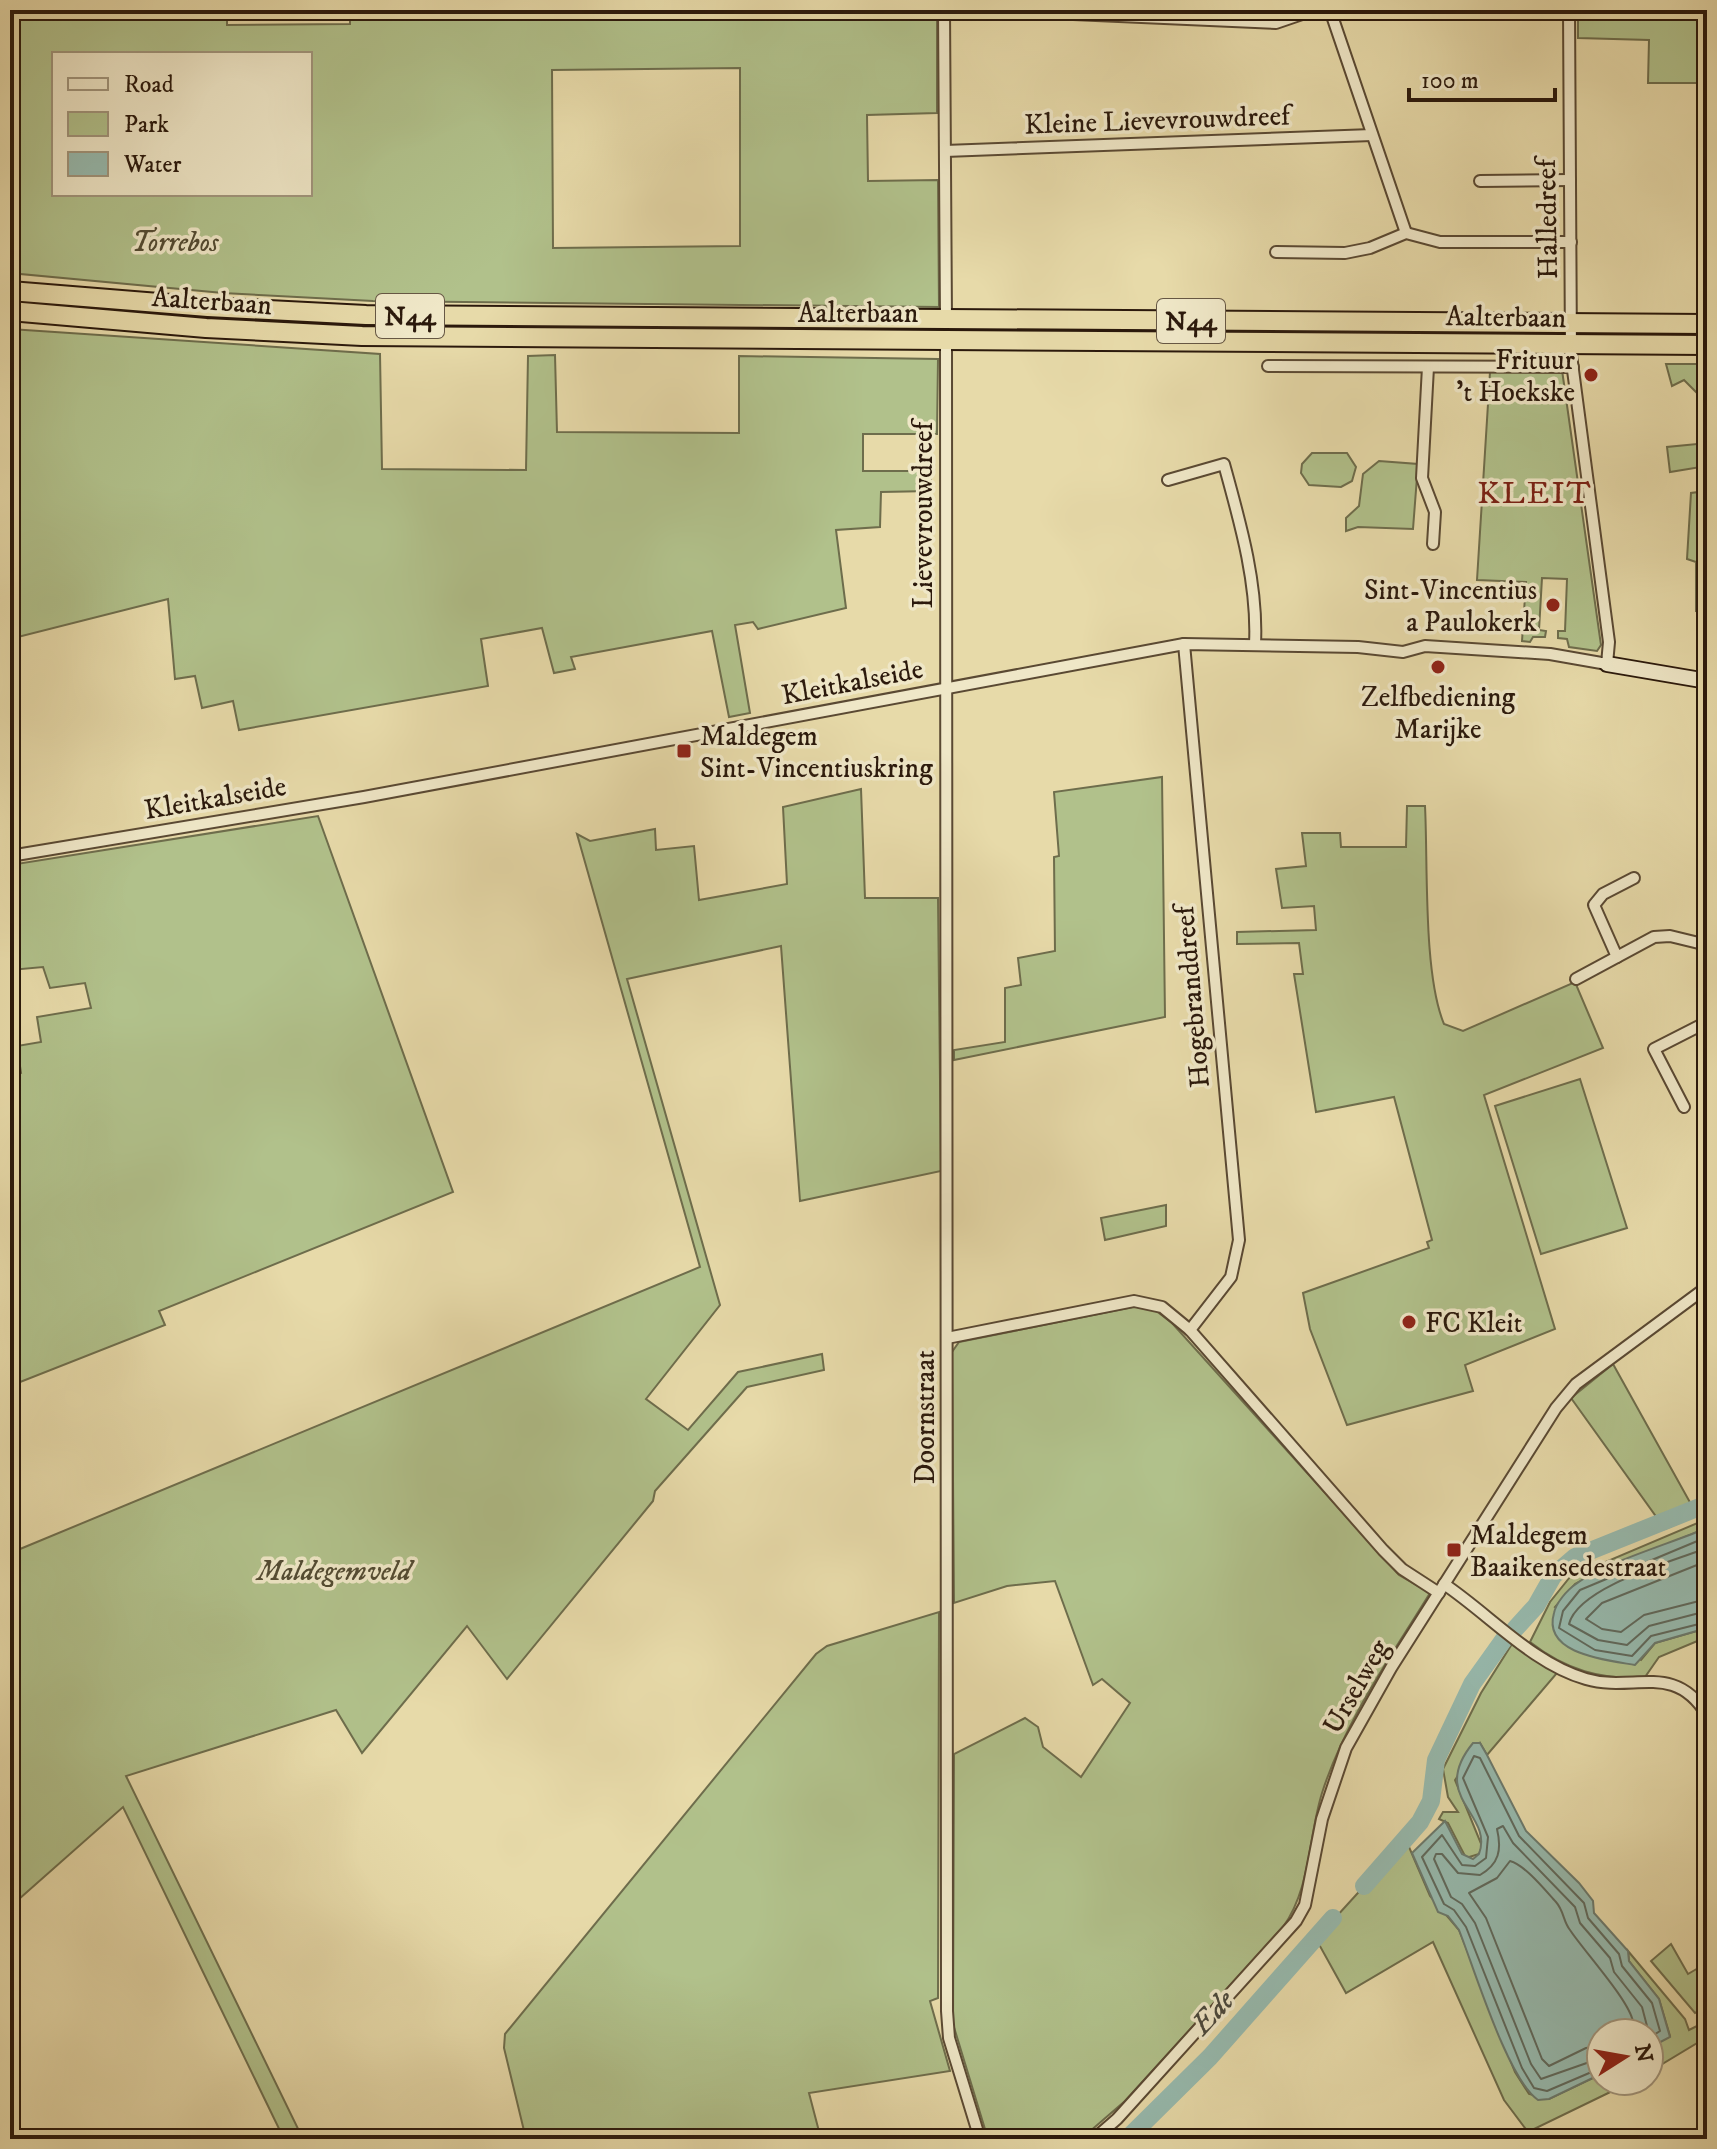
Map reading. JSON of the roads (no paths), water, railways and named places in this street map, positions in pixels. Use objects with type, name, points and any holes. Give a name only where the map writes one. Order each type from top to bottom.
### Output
[{"type":"highway","name":"Aalterbaan","points":[[10,291],[208,307],[366,315],[1707,324]]},
{"type":"highway","name":"Aalterbaan","points":[[10,311],[206,328],[362,336],[1707,345]]},
{"type":"street","points":[[944,10],[946,320]]},
{"type":"street","points":[[983,10],[1276,23],[1314,10]]},
{"type":"street","points":[[1330,10],[1406,233]]},
{"type":"street","name":"Halledreef","points":[[1569,10],[1571,345],[1609,642],[1607,664]]},
{"type":"street","name":"Kleine Lievevrouwdreef","points":[[945,151],[1372,135]]},
{"type":"street","points":[[1480,181],[1570,180]]},
{"type":"street","points":[[1276,252],[1345,253],[1370,248],[1406,233],[1440,242],[1571,242]]},
{"type":"street","name":"Lievevrouwdreef","points":[[946,341],[946,690]]},
{"type":"street","name":"Aalterbaan","points":[[1268,366],[1573,367]]},
{"type":"street","points":[[1428,367],[1422,478],[1435,512],[1433,544]]},
{"type":"street","points":[[1168,480],[1224,464],[1246,543],[1256,614],[1255,644]]},
{"type":"street","name":"Kleitkalseide","points":[[10,856],[207,825],[1184,644],[1255,644],[1403,652],[1425,646],[1550,654],[1707,681]]},
{"type":"street","name":"Hogebranddreef","points":[[1184,644],[1239,1240],[1231,1277],[1190,1330]]},
{"type":"street","name":"Doornstraat","points":[[946,690],[947,2011],[949,2038],[980,2139]]},
{"type":"street","points":[[1617,957],[1594,905],[1603,894],[1634,878]]},
{"type":"street","points":[[1576,979],[1661,936],[1707,945]]},
{"type":"street","points":[[1684,1107],[1654,1049],[1707,1022]]},
{"type":"street","name":"Urselweg","points":[[1094,2139],[1117,2119],[1296,1921],[1305,1905],[1322,1819],[1346,1748],[1441,1589],[1556,1408],[1576,1384],[1707,1287]]},
{"type":"street","points":[[947,1338],[1134,1301],[1162,1307],[1190,1330],[1402,1569],[1441,1589],[1564,1671],[1605,1683],[1652,1680],[1669,1683],[1691,1695],[1707,1715]]},
{"type":"water","points":[[1707,1528],[1707,1628],[1655,1643],[1635,1665],[1593,1657],[1567,1646],[1558,1638],[1553,1627],[1555,1609],[1576,1584],[1620,1561]]},
{"type":"water","points":[[1473,1743],[1480,1743],[1526,1831],[1593,1901],[1594,1913],[1628,1951],[1629,1961],[1659,1999],[1664,2017],[1585,2017],[1585,2082],[1549,2099],[1538,2100],[1515,2070],[1493,2022],[1459,1930],[1448,1916],[1438,1912],[1412,1853],[1445,1821],[1462,1854],[1473,1859],[1479,1854],[1481,1840],[1478,1827],[1459,1791],[1457,1778],[1461,1762]]},
{"type":"water","points":[[1665,2020],[1670,2037],[1665,2040]]},
{"type":"waterway","name":"Ede","points":[[1515,1629],[1536,1606],[1553,1576],[1575,1557],[1707,1504]]},
{"type":"waterway","name":"Ede","points":[[1364,1886],[1420,1822],[1431,1801],[1436,1760],[1472,1684],[1507,1635]]},
{"type":"waterway","name":"Ede","points":[[1127,2139],[1210,2057],[1333,1918]]},
{"type":"place","name":"Frituur 't Hoekske","points":[[1591,375]]},
{"type":"place","name":"Sint-Vincentius a Paulokerk","points":[[1553,605]]},
{"type":"place","name":"Zelfbediening Marijke","points":[[1438,667]]},
{"type":"place","name":"Maldegem Sint-Vincentiuskring","points":[[684,751]]},
{"type":"place","name":"FC Kleit","points":[[1409,1322]]},
{"type":"place","name":"Maldegem Baaikensedestraat","points":[[1454,1550]]},
{"type":"district","name":"KLEIT","points":[[1535,492]]},
{"type":"park label","name":"Torrebos","points":[[175,241]]},
{"type":"park label","name":"Maldegemveld","points":[[334,1570]]}]
